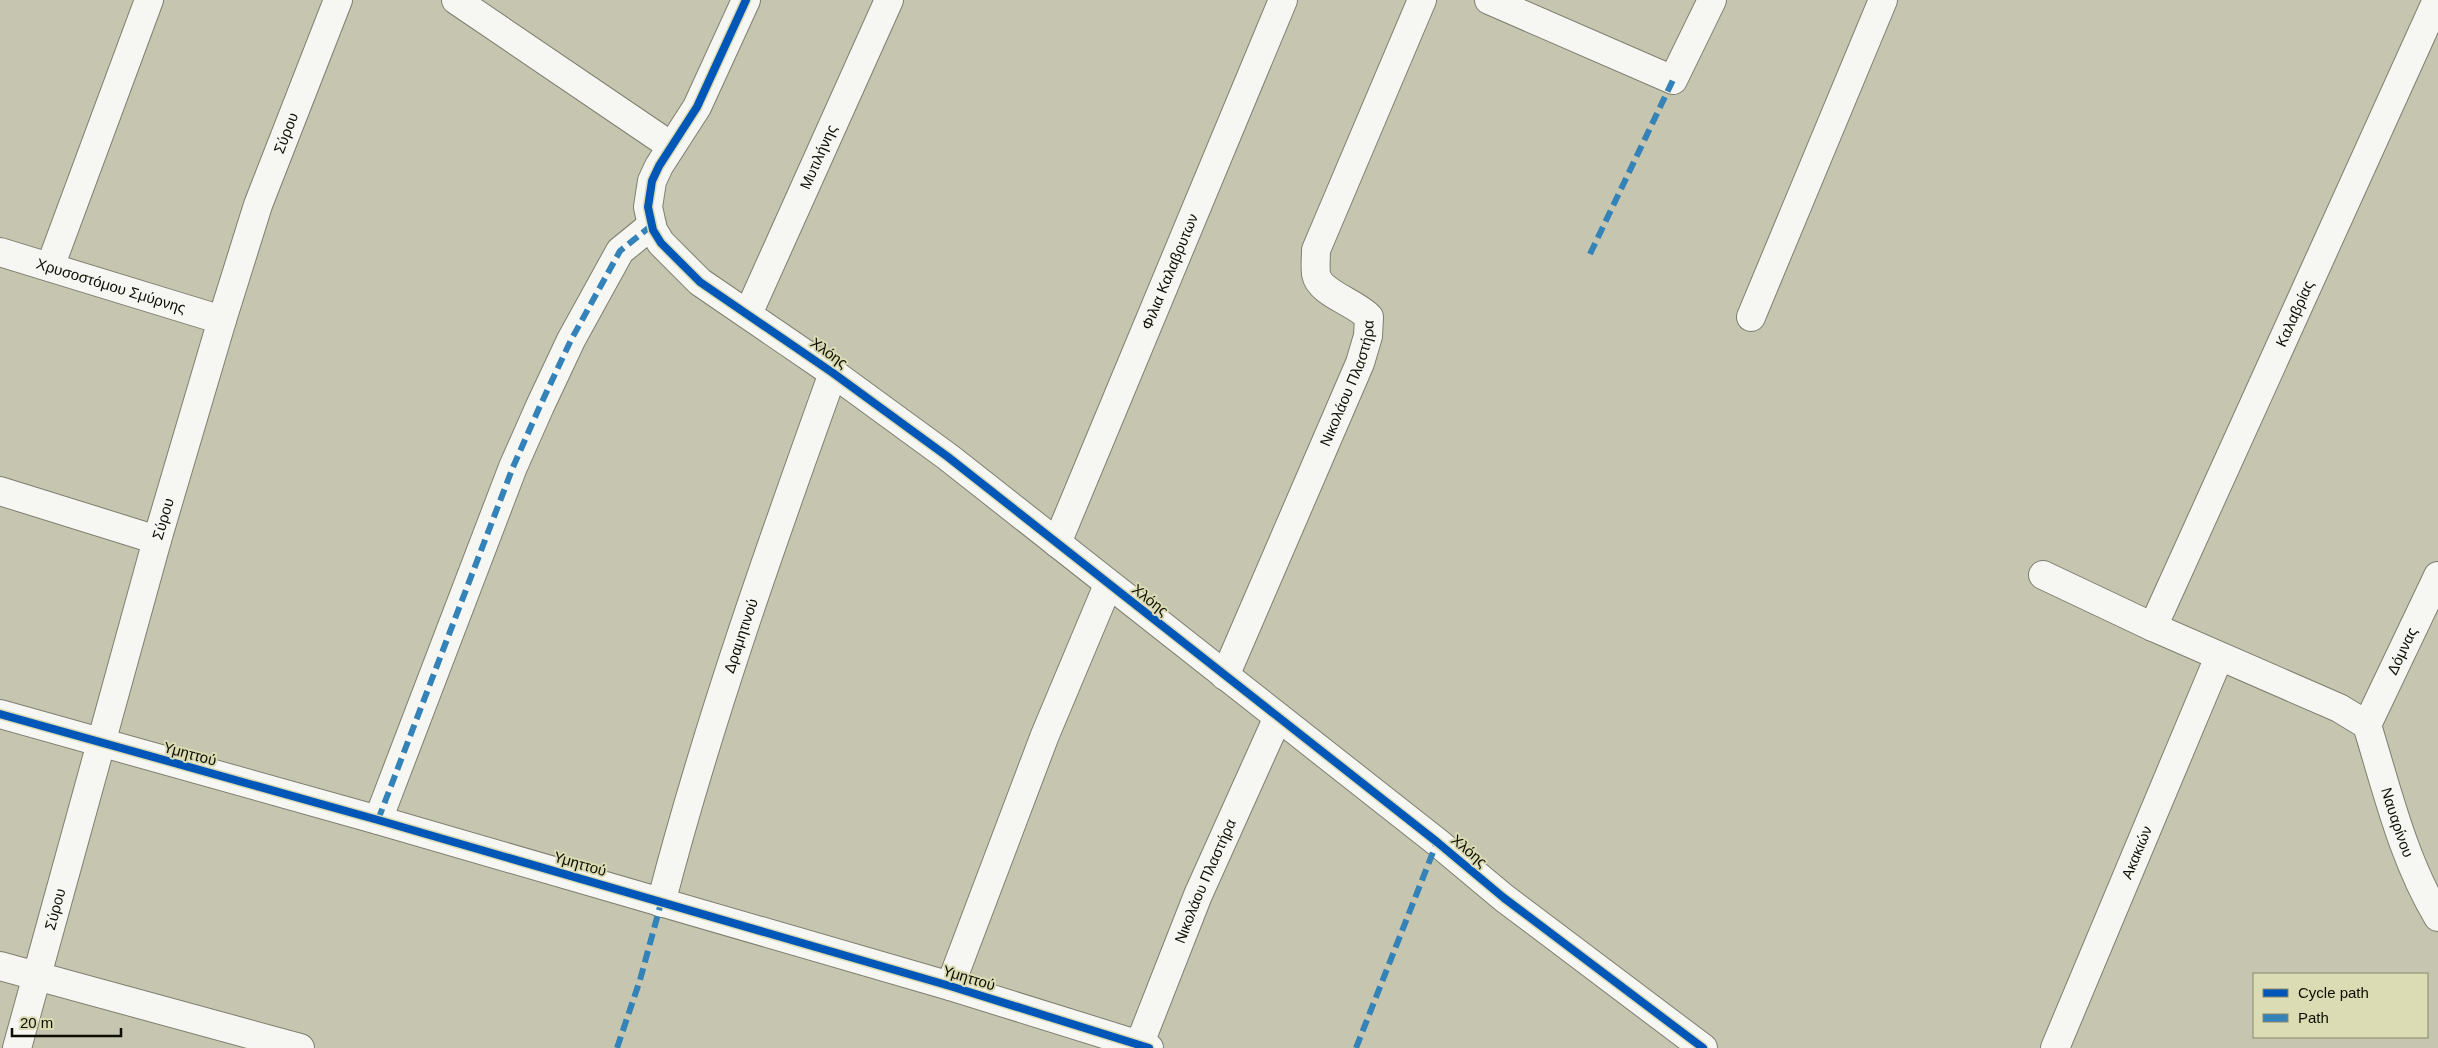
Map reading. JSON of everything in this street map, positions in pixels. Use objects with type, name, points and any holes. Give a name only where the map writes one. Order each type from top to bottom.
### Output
[{"type":"street","points":[[50,267],[149,0]]},
{"type":"street","name":"Σύρου","points":[[17,1048],[157,540],[222,320],[258,205],[338,0]]},
{"type":"street","name":"Χλόης","points":[[746,0],[696,107],[659,166],[650,188],[648,207],[657,237],[689,273],[833,373],[948,457],[1108,585],[1437,842],[1504,898],[1703,1048]]},
{"type":"street","name":"Μυτιλήνης","points":[[748,314],[889,0]]},
{"type":"street","name":"Φιλια Καλαβρυτων","points":[[1056,543],[1283,0]]},
{"type":"street","name":"Νικολάου Πλαστήρα","points":[[1225,676],[1360,363],[1368,336],[1369,317],[1360,308],[1322,287],[1316,275],[1316,250],[1422,0]]},
{"type":"street","points":[[1489,0],[1674,80],[1712,0]]},
{"type":"street","points":[[1751,317],[1884,0]]},
{"type":"street","name":"Καλαβρίας","points":[[2153,627],[2437,0]]},
{"type":"street","points":[[464,2],[671,146]]},
{"type":"street","points":[[378,820],[513,467],[540,406],[571,340],[620,251],[652,225]]},
{"type":"street","name":"Χρυσοστόμου Σμύρνης","points":[[0,252],[222,320]]},
{"type":"street","name":"Δραμητινού","points":[[661,903],[687,802],[725,678],[833,373]]},
{"type":"street","points":[[0,491],[157,540]]},
{"type":"street","points":[[2043,575],[2219,657],[2339,708],[2367,725]]},
{"type":"street","name":"Δόμνας","points":[[2367,725],[2438,576]]},
{"type":"street","points":[[950,986],[1045,735],[1108,585]]},
{"type":"street","name":"Ακακιών","points":[[2055,1048],[2219,657]]},
{"type":"street","name":"Υμηττού","points":[[0,714],[100,744],[378,820],[950,986],[1142,1047]]},
{"type":"street","name":"Νικολάου Πλαστήρα","points":[[1142,1047],[1198,895],[1278,717]]},
{"type":"street","name":"Ναυαρίνου","points":[[2367,725],[2397,823],[2413,865],[2438,917]]},
{"type":"street","points":[[0,966],[300,1048]]},
{"type":"marked path","points":[[1590,254],[1673,80]]},
{"type":"marked path","points":[[378,820],[513,467],[540,406],[571,340],[620,251],[652,225]]},
{"type":"marked path","points":[[1356,1048],[1437,842]]},
{"type":"marked path","points":[[617,1048],[640,980],[661,903]]},
{"type":"cycle path","points":[[746,0],[697,107],[659,166],[652,181],[648,207],[653,230],[661,243],[700,282],[833,373],[948,457],[1437,842],[1504,898],[1703,1048]]},
{"type":"cycle path","points":[[0,714],[378,820],[950,986],[1149,1048]]}]
